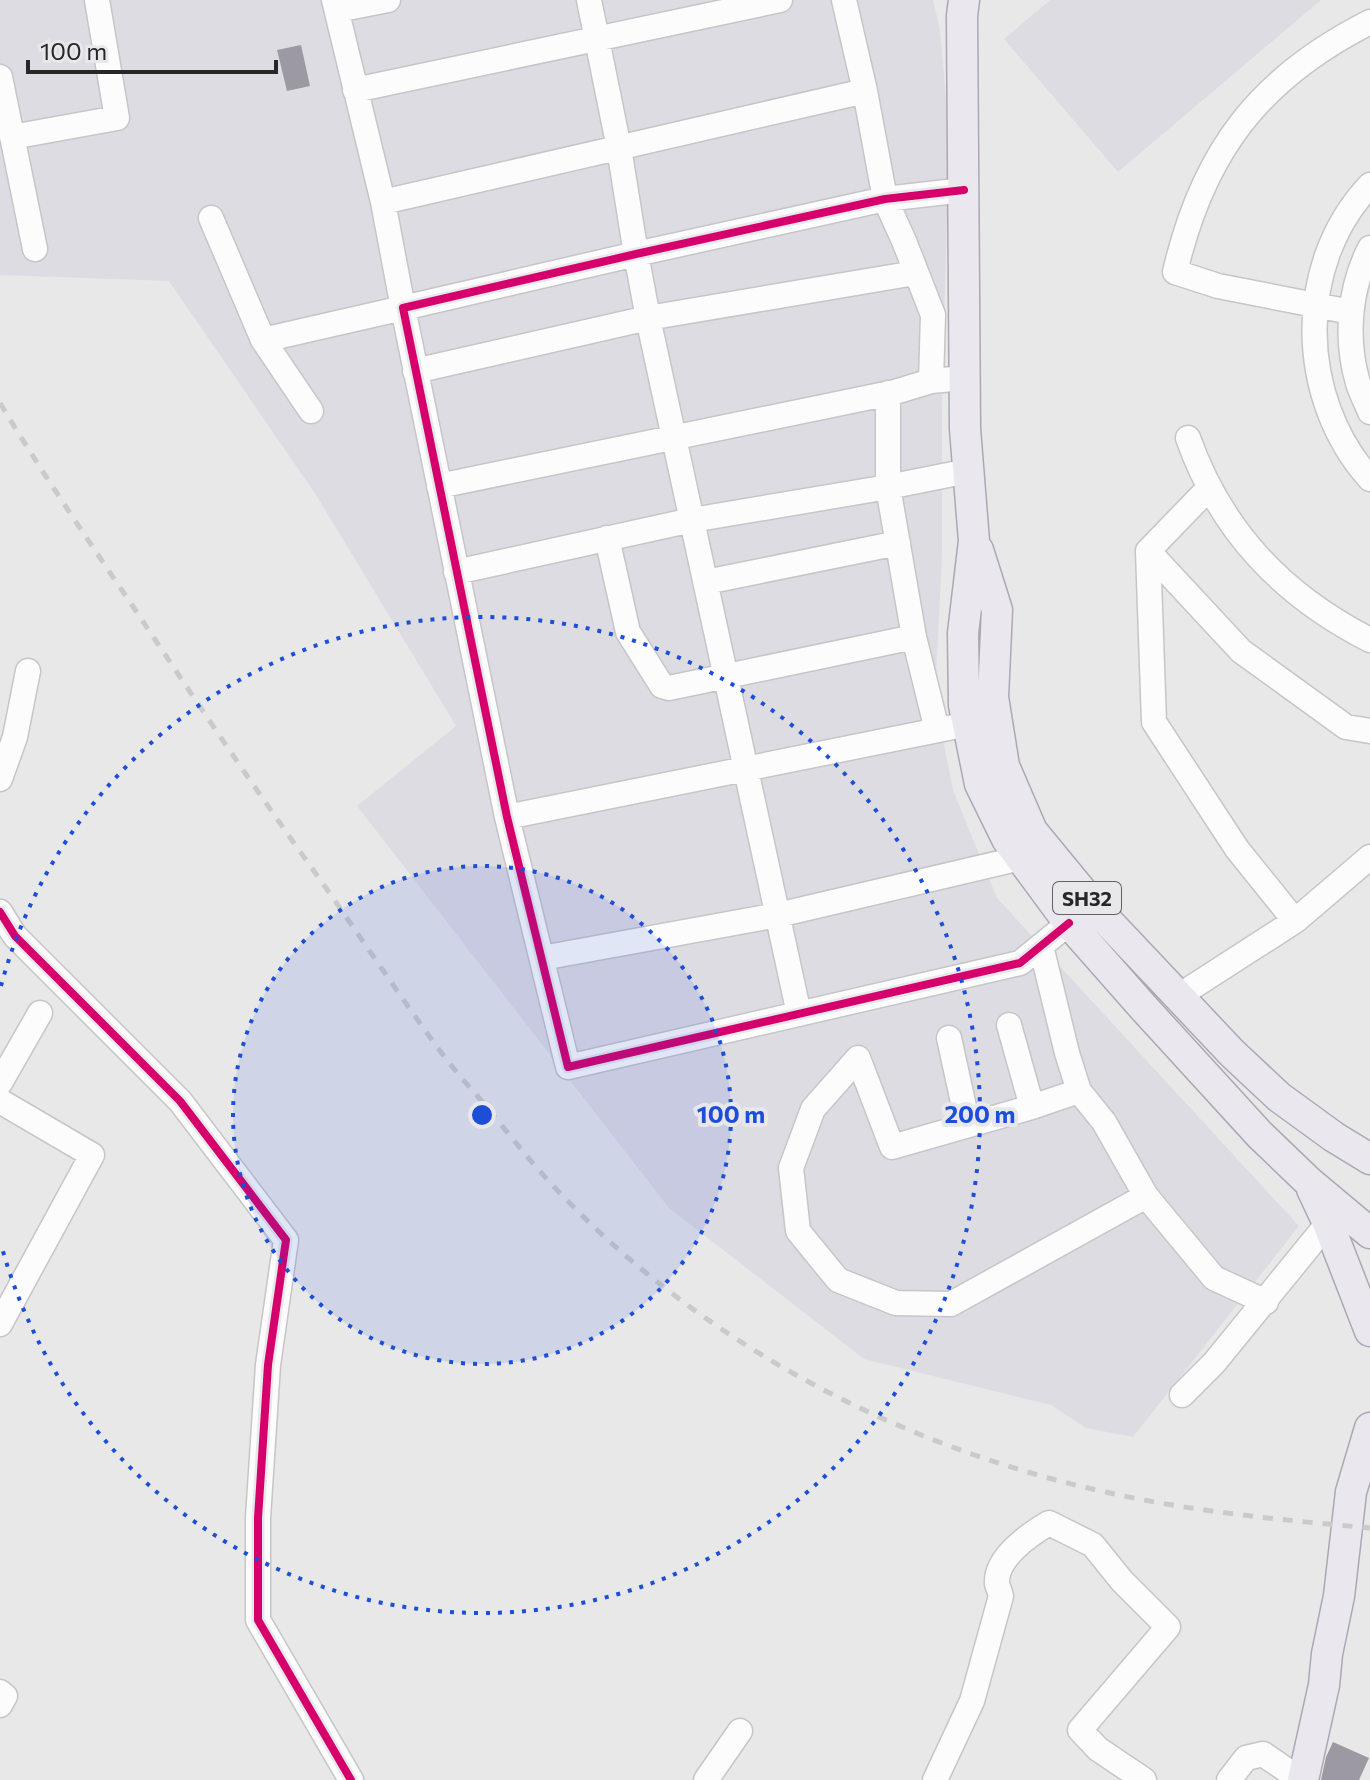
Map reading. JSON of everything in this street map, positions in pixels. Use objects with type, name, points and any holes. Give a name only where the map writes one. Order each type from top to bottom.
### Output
[{"type":"main road","name":"SH32","points":[[961,5],[965,429],[974,541],[963,633],[964,705],[980,784],[1007,839],[1069,923],[1260,1135],[1309,1182],[1370,1233]]},
{"type":"main road","name":"SH32","points":[[974,541],[997,610],[993,697],[1004,766],[1032,831],[1097,910],[1232,1053],[1279,1097],[1370,1159]]},
{"type":"main road","name":"SH32","points":[[1309,1182],[1370,1331]]},
{"type":"main road","points":[[1302,1780],[1324,1685],[1339,1596],[1351,1492],[1370,1428]]},
{"type":"main road","points":[[1324,1685],[1337,1657],[1350,1601],[1359,1508],[1370,1466]]},
{"type":"street","points":[[12,137],[117,118],[97,0]]},
{"type":"street","points":[[388,0],[335,5],[383,202],[507,817],[568,1067],[1020,963],[1069,923]]},
{"type":"street","points":[[589,0],[619,148],[648,318],[799,1014]]},
{"type":"street","points":[[355,90],[780,0]]},
{"type":"street","points":[[844,0],[885,199],[933,315],[931,381]]},
{"type":"street","points":[[1351,312],[1218,286],[1175,272],[1196,201],[1212,168],[1254,107],[1309,57],[1370,22]]},
{"type":"street","points":[[0,77],[35,249]]},
{"type":"street","points":[[383,202],[865,91]]},
{"type":"street","points":[[1370,185],[1347,216],[1332,244],[1322,274],[1314,333],[1316,363],[1332,419],[1345,445],[1370,479]]},
{"type":"street","points":[[263,340],[885,199],[964,190]]},
{"type":"street","points":[[211,218],[263,340],[311,411]]},
{"type":"street","points":[[1370,248],[1357,281],[1351,312],[1353,359],[1358,383],[1370,412]]},
{"type":"street","points":[[415,371],[648,318],[915,273]]},
{"type":"street","points":[[439,486],[888,393],[931,381],[964,378]]},
{"type":"street","points":[[888,393],[888,487],[914,637],[937,730]]},
{"type":"street","points":[[1188,438],[1209,488],[1244,541],[1288,588],[1314,608],[1370,640]]},
{"type":"street","points":[[456,572],[692,520],[968,471]]},
{"type":"street","points":[[1209,488],[1148,551],[1154,722],[1237,849],[1295,921]]},
{"type":"street","points":[[607,538],[628,632],[662,686],[669,688],[914,637]]},
{"type":"street","points":[[706,582],[898,543]]},
{"type":"street","points":[[1148,551],[1241,651],[1346,727],[1370,731]]},
{"type":"street","points":[[0,779],[15,737],[28,671]]},
{"type":"street","points":[[507,817],[968,724]]},
{"type":"street","points":[[1177,997],[1295,921],[1370,857]]},
{"type":"street","points":[[542,958],[778,915],[1021,858]]},
{"type":"street","points":[[0,912],[15,936],[180,1101],[286,1240],[268,1365],[258,1518],[258,1620],[351,1780]]},
{"type":"street","points":[[1041,946],[1079,1091],[1104,1122],[1146,1196],[1214,1278],[1266,1302]]},
{"type":"street","points":[[2,1074],[40,1013]]},
{"type":"street","points":[[1009,1025],[1032,1107]]},
{"type":"street","points":[[949,1038],[968,1125]]},
{"type":"street","points":[[1079,1091],[892,1147],[858,1058],[813,1109],[791,1168],[798,1231],[838,1280],[896,1303],[951,1304],[1146,1196]]},
{"type":"street","points":[[0,1101],[92,1155],[0,1324]]},
{"type":"street","points":[[1182,1395],[1266,1302],[1328,1223]]},
{"type":"street","points":[[935,1780],[972,1701],[1001,1596],[997,1584],[1000,1566],[1028,1535],[1049,1523],[1093,1545],[1122,1581],[1168,1627],[1080,1730],[1098,1749],[1144,1780]]},
{"type":"street","points":[[0,1692],[5,1696],[0,1705]]},
{"type":"street","points":[[706,1780],[740,1731]]},
{"type":"street","points":[[1229,1780],[1246,1758],[1263,1754],[1302,1780]]},
{"type":"shaded area","points":[[0,0],[933,0],[940,30],[949,133],[942,407],[942,557],[935,698],[953,790],[997,898],[1299,1226],[1133,1437],[1086,1428],[1051,1405],[864,1359],[669,1208],[357,806],[456,726],[316,495],[169,281],[0,275]]},
{"type":"shaded area","points":[[1050,0],[1321,0],[1118,172],[1004,39]]},
{"type":"building","points":[[301,45],[310,86],[287,91],[277,50]]},
{"type":"building","points":[[1333,1742],[1369,1758],[1359,1780],[1321,1780]]},
{"type":"railway","points":[[0,403],[215,729],[438,1049],[530,1160],[615,1247],[677,1297],[742,1343],[811,1383],[883,1419],[957,1449],[1033,1473],[1142,1500],[1239,1515],[1370,1528]]},
{"type":"cycle path","points":[[964,190],[885,199],[403,308],[507,817],[568,1067],[1020,963],[1069,923]]},
{"type":"cycle path","points":[[0,912],[15,936],[180,1101],[286,1240],[268,1365],[258,1518],[258,1620],[351,1780]]}]
